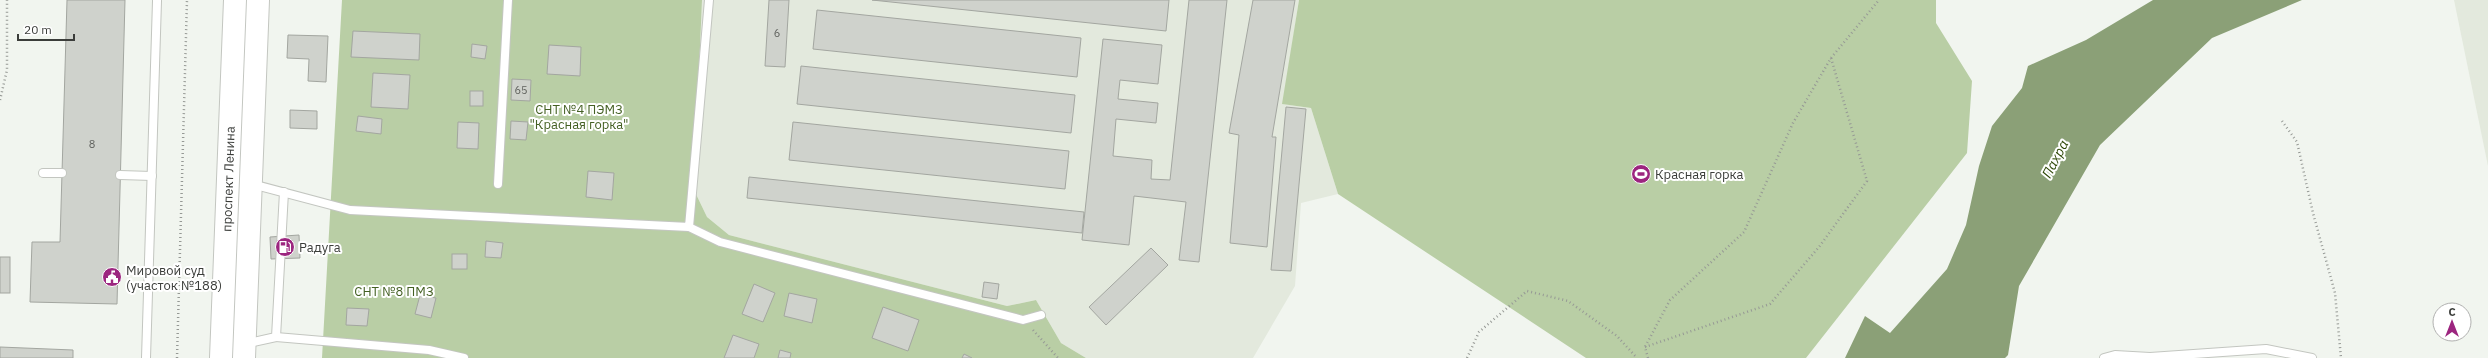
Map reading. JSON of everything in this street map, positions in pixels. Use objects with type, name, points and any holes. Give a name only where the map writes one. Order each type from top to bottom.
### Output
[{"type":"main road","name":"проспект Ленина","points":[[221,358],[235,0]]},
{"type":"main road","name":"проспект Ленина","points":[[244,351],[258,0]]},
{"type":"lane","points":[[498,184],[508,0]]},
{"type":"lane","points":[[689,227],[709,0]]},
{"type":"lane","points":[[146,358],[157,1]]},
{"type":"lane","points":[[43,173],[62,173]]},
{"type":"lane","points":[[120,175],[152,176]]},
{"type":"lane","points":[[251,184],[350,210],[689,227],[720,242],[1023,320],[1041,315]]},
{"type":"lane","points":[[276,337],[284,192]]},
{"type":"lane","points":[[244,351],[276,337],[429,350],[464,358]]},
{"type":"lane","points":[[2104,358],[2115,356],[2150,357],[2266,349],[2312,358]]},
{"type":"path","points":[[0,100],[7,70],[7,0]]},
{"type":"path","points":[[177,358],[187,0]]},
{"type":"path","points":[[1648,358],[1645,347],[1670,300],[1744,232],[1793,123],[1831,58],[1879,0]]},
{"type":"path","points":[[1645,347],[1770,304],[1819,247],[1867,181],[1831,58]]},
{"type":"path","points":[[2282,122],[2297,142],[2312,213],[2335,293],[2341,358]]},
{"type":"path","points":[[1468,358],[1479,332],[1526,291],[1568,301],[1617,336],[1637,358]]},
{"type":"path","points":[[1023,320],[1058,358]]},
{"type":"shaded area","points":[[702,0],[1299,0],[1283,104],[1311,108],[1338,194],[1301,203],[1295,286],[1253,358],[1086,358],[1061,343],[1036,300],[1007,306],[729,235],[707,217],[694,190]]},
{"type":"shaded area","points":[[2454,0],[2488,0],[2488,166]]},
{"type":"green space","points":[[342,0],[702,0],[694,190],[707,217],[729,235],[1007,306],[1036,300],[1061,343],[1086,358],[322,358]]},
{"type":"green space","name":"Красная горка","points":[[1299,0],[1936,0],[1936,23],[1972,81],[1967,153],[1806,358],[1586,358],[1338,194],[1311,108],[1282,104]]},
{"type":"water","name":"Пахра","points":[[2153,0],[2302,0],[2212,38],[2100,145],[2019,286],[2008,355],[2005,358],[1845,358],[1865,316],[1890,333],[1947,269],[1966,225],[1979,166],[1992,126],[2022,88],[2028,66],[2086,40]]},
{"type":"building","points":[[67,0],[125,0],[117,304],[30,302],[32,242],[60,242]]},
{"type":"building","points":[[769,0],[789,0],[785,67],[765,66]]},
{"type":"building","points":[[872,0],[1169,0],[1166,31]]},
{"type":"building","points":[[1189,0],[1227,0],[1199,262],[1179,260],[1186,202],[1134,196],[1129,245],[1082,240],[1103,39],[1162,45],[1158,84],[1120,80],[1118,99],[1158,103],[1156,123],[1116,119],[1113,156],[1152,160],[1151,179],[1170,180]]},
{"type":"building","points":[[1253,0],[1295,0],[1272,137],[1276,137],[1267,247],[1230,243],[1239,135],[1229,133]]},
{"type":"building","points":[[817,10],[1081,38],[1077,77],[813,49]]},
{"type":"building","points":[[353,31],[420,34],[419,60],[351,57]]},
{"type":"building","points":[[288,35],[328,36],[326,82],[308,81],[309,59],[287,58]]},
{"type":"building","points":[[472,44],[487,46],[485,59],[471,57]]},
{"type":"building","points":[[549,45],[581,47],[580,76],[547,74]]},
{"type":"building","points":[[801,66],[1075,95],[1071,133],[797,104]]},
{"type":"building","points":[[373,73],[410,75],[408,109],[371,107]]},
{"type":"building","points":[[512,79],[531,80],[530,101],[511,100]]},
{"type":"building","points":[[470,91],[483,91],[483,106],[470,106]]},
{"type":"building","points":[[1286,107],[1306,109],[1291,271],[1271,270]]},
{"type":"building","points":[[290,110],[317,111],[317,129],[290,128]]},
{"type":"building","points":[[358,116],[382,119],[381,134],[356,131]]},
{"type":"building","points":[[511,121],[528,122],[526,140],[510,139]]},
{"type":"building","points":[[458,122],[479,123],[478,149],[457,148]]},
{"type":"building","points":[[793,122],[1069,151],[1065,189],[789,160]]},
{"type":"building","points":[[588,171],[614,173],[612,200],[586,197]]},
{"type":"building","points":[[749,177],[1084,212],[1082,233],[747,198]]},
{"type":"building","name":"Радуга","points":[[299,235],[300,258],[271,259],[270,237]]},
{"type":"building","points":[[486,241],[503,243],[501,258],[485,257]]},
{"type":"building","points":[[1151,248],[1168,265],[1106,325],[1089,307]]},
{"type":"building","points":[[452,254],[467,254],[467,269],[452,269]]},
{"type":"building","points":[[0,257],[10,257],[10,293],[0,293]]},
{"type":"building","points":[[984,282],[999,284],[997,299],[982,297]]},
{"type":"building","points":[[754,284],[775,293],[763,322],[742,314]]},
{"type":"building","points":[[789,293],[817,299],[812,323],[784,316]]},
{"type":"building","points":[[420,295],[436,298],[431,318],[415,314]]},
{"type":"building","points":[[883,307],[919,320],[908,351],[872,338]]},
{"type":"building","points":[[347,308],[369,309],[367,326],[346,325]]},
{"type":"building","points":[[733,335],[759,344],[754,358],[724,358]]},
{"type":"building","points":[[0,347],[73,350],[73,358],[0,358]]},
{"type":"building","points":[[780,350],[791,353],[790,358],[778,358]]},
{"type":"building","points":[[964,354],[972,358],[962,358]]},
{"type":"place","name":"Красная горка","points":[[1641,174]]},
{"type":"place","name":"Радуга","points":[[285,247]]},
{"type":"place","name":"Мировой суд (участок №188)","points":[[112,277]]},
{"type":"park label","name":"СНТ №4 ПЭМЗ \"Красная горка\"","points":[[579,116]]},
{"type":"park label","name":"СНТ №8 ПМЗ","points":[[394,291]]}]
